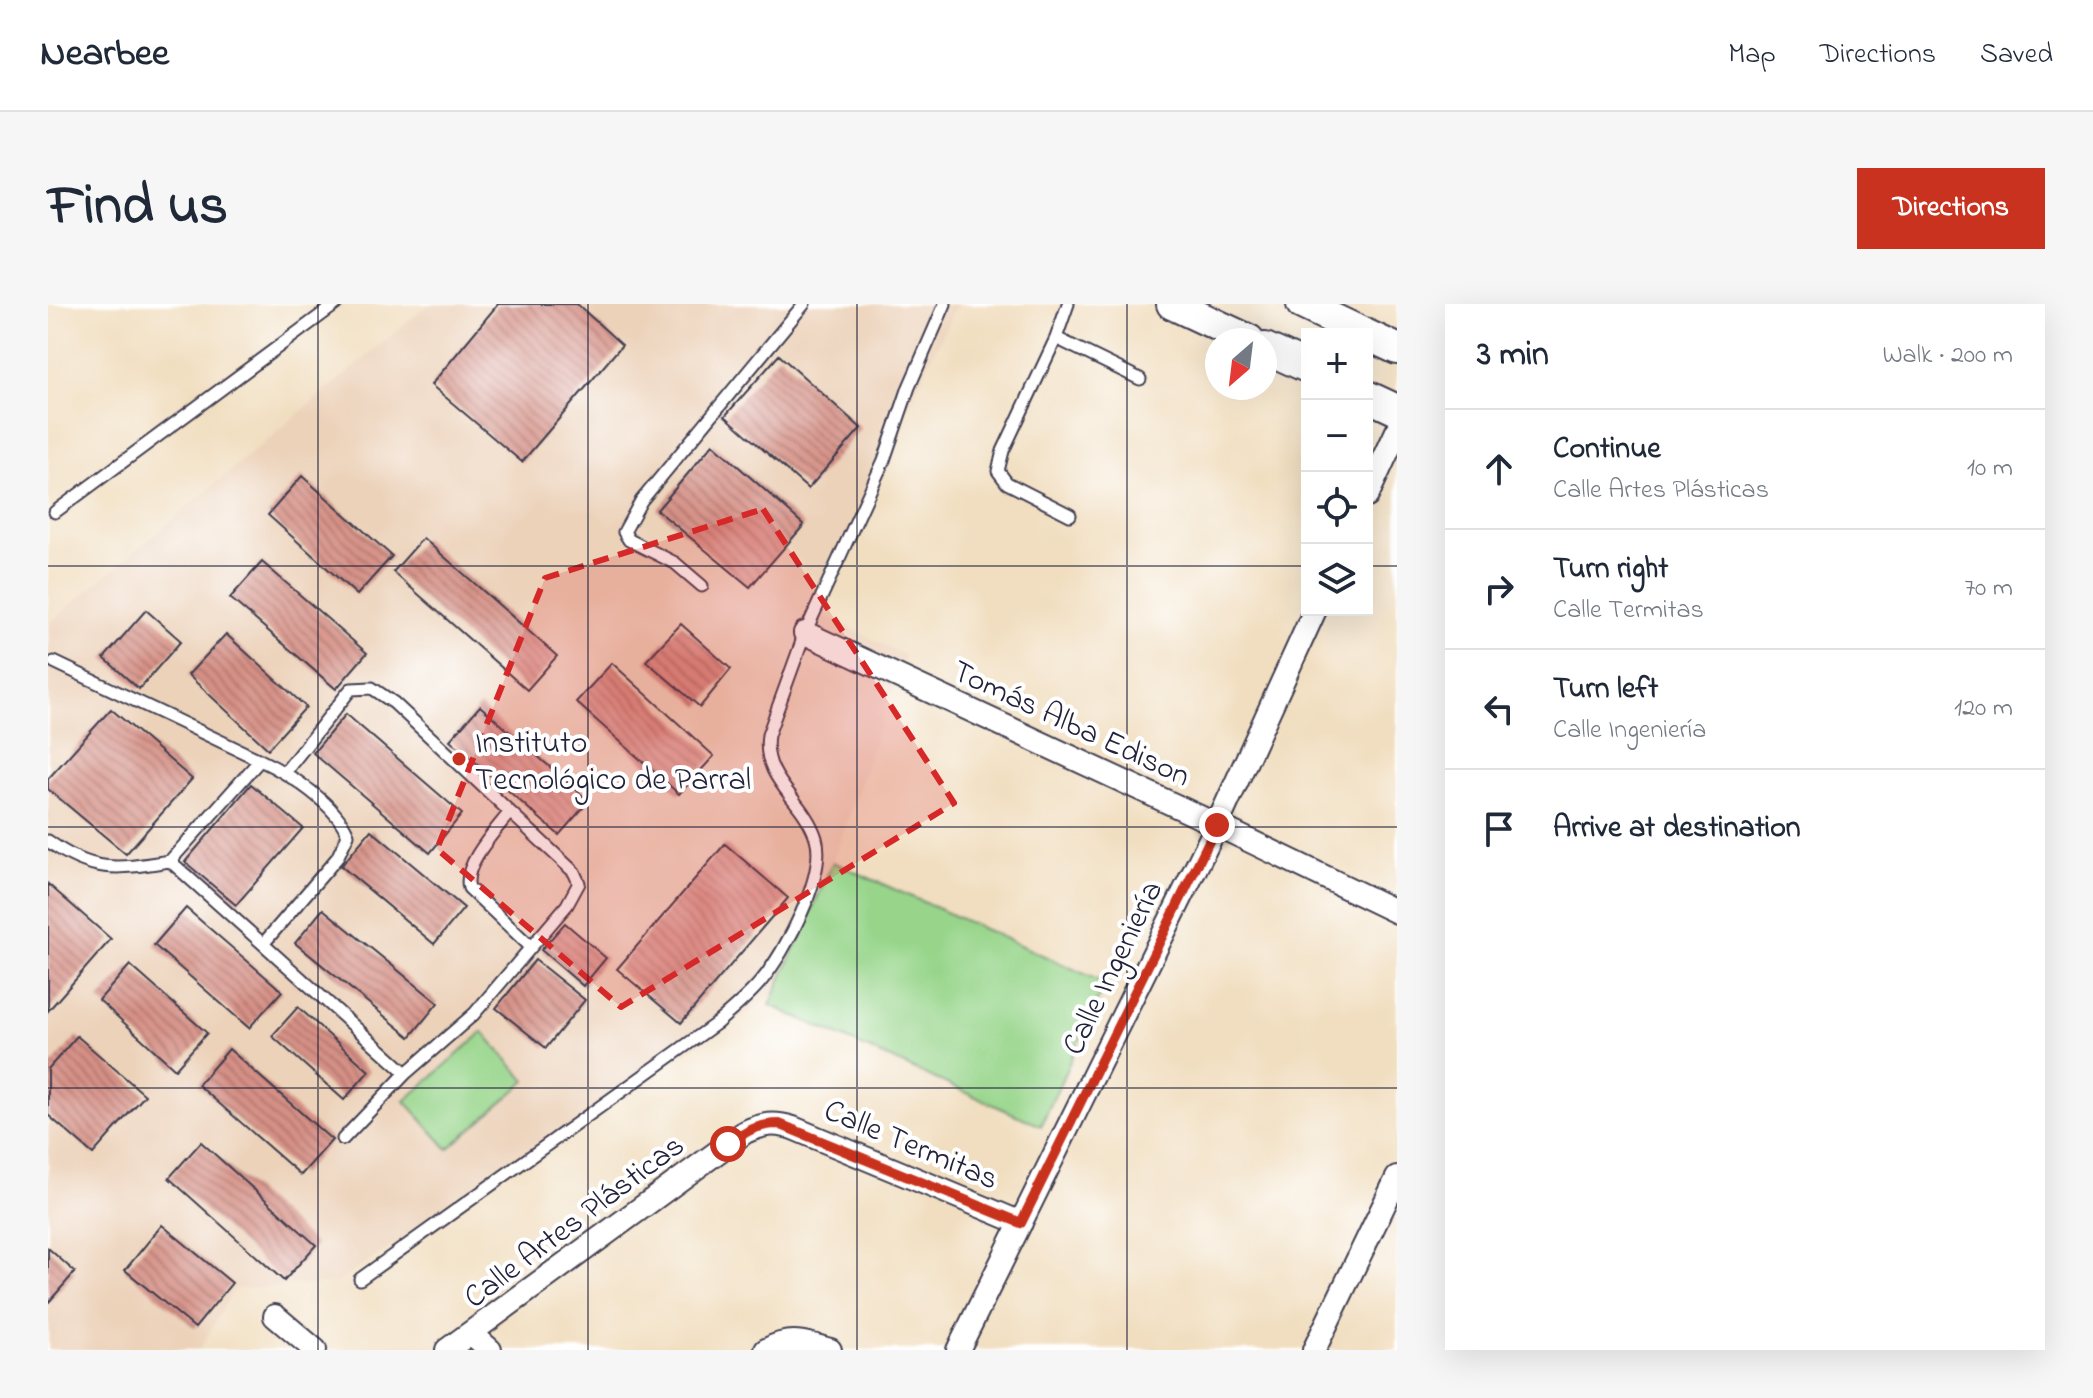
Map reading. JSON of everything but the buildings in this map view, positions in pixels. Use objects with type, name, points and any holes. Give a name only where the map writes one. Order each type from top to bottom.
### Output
[{"type":"main road","points":[[1172,304],[1223,328]]},
{"type":"main road","points":[[1302,304],[1353,328]]},
{"type":"main road","points":[[1373,337],[1397,349]]},
{"type":"main road","points":[[1277,353],[1301,364]]},
{"type":"main road","points":[[1373,399],[1397,410]]},
{"type":"street","points":[[1373,483],[1397,431]]},
{"type":"street","name":"Calle Ingeniería","points":[[958,1350],[1217,825],[1312,616]]},
{"type":"street","name":"Tomás Alba Edison","points":[[805,633],[1397,912]]},
{"type":"street","name":"Calle Artes Plásticas","points":[[447,1350],[745,1132],[763,1124],[779,1124]]},
{"type":"street","name":"Calle Termitas","points":[[779,1124],[1021,1223]]},
{"type":"street","points":[[1314,1350],[1397,1178]]},
{"type":"street","points":[[275,1316],[315,1350]]},
{"type":"street","points":[[472,1334],[490,1350]]},
{"type":"street","points":[[766,1350],[795,1340],[830,1350]]},
{"type":"lane","points":[[55,512],[336,304]]},
{"type":"lane","points":[[702,586],[663,555],[629,540],[624,532],[641,501],[804,304]]},
{"type":"lane","points":[[360,1279],[717,1023],[743,1001],[778,957],[811,888],[818,862],[816,839],[802,811],[772,769],[766,751],[775,713],[805,633],[884,460],[909,387],[945,304]]},
{"type":"lane","points":[[1068,304],[1056,338],[1003,451],[998,471],[1007,483],[1070,515]]},
{"type":"lane","points":[[1056,338],[1140,379]]},
{"type":"lane","points":[[54,662],[285,772],[342,819],[348,835],[337,858],[263,944]]},
{"type":"lane","points":[[285,772],[351,689],[372,688],[394,703],[574,872],[579,883],[567,905],[474,1014],[406,1073],[343,1139]]},
{"type":"lane","points":[[48,841],[83,862],[115,869],[170,861],[260,760]]},
{"type":"lane","points":[[510,812],[471,865],[466,878],[469,888],[531,947]]},
{"type":"lane","points":[[170,861],[406,1073]]},
{"type":"highlighted area","points":[[763,509],[954,803],[621,1007],[437,849],[545,578]]},
{"type":"shaded area","name":"Instituto Tecnológico de Parral","points":[[429,304],[957,304],[812,610],[905,655],[833,862],[773,996],[336,1283],[234,1289],[199,1350],[48,1350],[48,624]]},
{"type":"green space","points":[[833,862],[1105,983],[1041,1126],[770,1005]]},
{"type":"green space","points":[[483,1032],[526,1081],[448,1149],[405,1101]]},
{"type":"place","name":"Instituto Tecnológico de Parral","points":[[459,759]]},
{"type":"route","points":[[728,1144],[763,1124],[779,1124],[1021,1223],[1217,825]]}]
